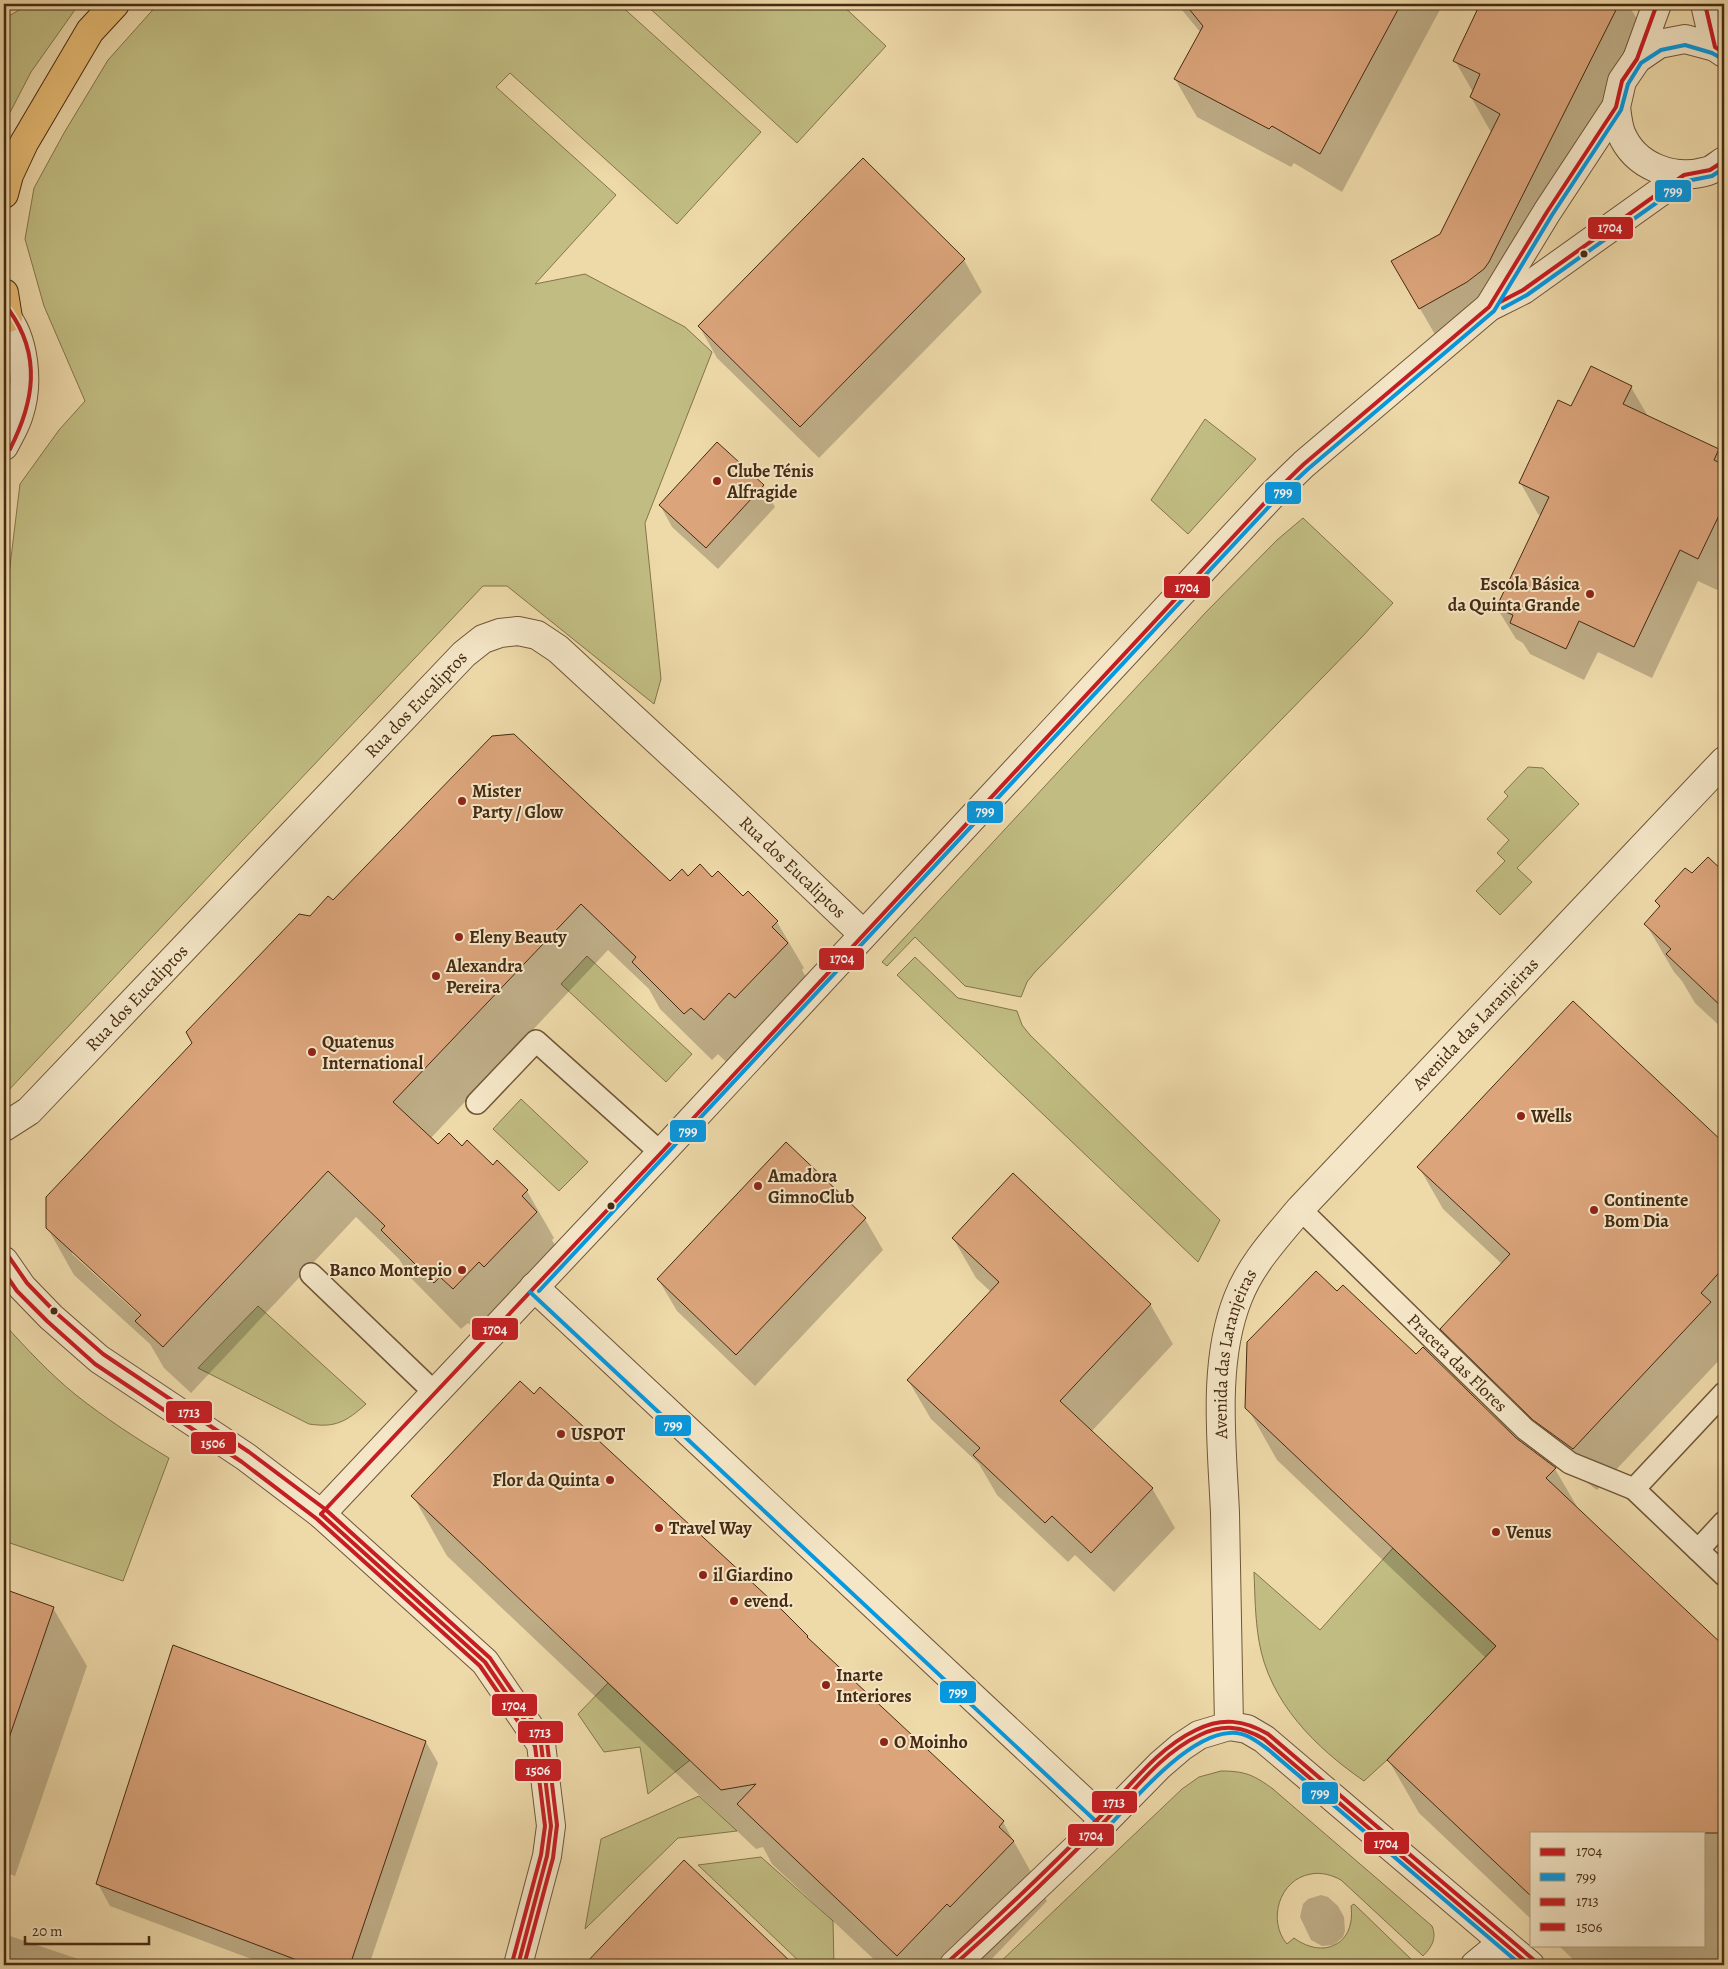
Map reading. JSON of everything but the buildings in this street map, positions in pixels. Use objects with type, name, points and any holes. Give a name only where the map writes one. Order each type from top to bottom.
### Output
[{"type":"highway","points":[[4,194],[9,175],[24,143],[90,31],[116,4]]},
{"type":"street","points":[[1489,307],[1547,212],[1616,107],[1622,81],[1636,59],[1657,4]]},
{"type":"street","points":[[1705,4],[1720,50]]},
{"type":"street","points":[[1636,59],[1659,44],[1685,39],[1720,50]]},
{"type":"street","points":[[1616,107],[1621,133],[1636,155],[1658,170],[1684,175],[1710,170],[1724,161]]},
{"type":"street","points":[[322,1514],[661,1153],[1272,495],[1304,464],[1489,307],[1523,290],[1684,175]]},
{"type":"street","points":[[4,446],[19,415],[25,382],[21,349],[5,308]]},
{"type":"street","name":"Rua dos Eucaliptos","points":[[4,1127],[29,1111],[464,654],[483,639],[500,633],[518,631],[537,635],[558,649],[863,934]]},
{"type":"street","name":"Avenida das Laranjeiras","points":[[1229,1726],[1228,1613],[1221,1380],[1225,1340],[1238,1298],[1256,1264],[1300,1208],[1720,774]]},
{"type":"street","points":[[4,1261],[22,1287],[51,1318],[100,1359],[246,1457],[322,1514],[485,1662],[541,1744],[551,1826],[547,1856],[518,1965]]},
{"type":"street","points":[[534,1287],[1105,1821]]},
{"type":"street","points":[[954,1965],[1105,1821],[1160,1765],[1199,1735],[1229,1726],[1246,1729],[1264,1739],[1530,1965]]},
{"type":"street","points":[[1475,1965],[1503,1942]]},
{"type":"lane","points":[[477,1103],[536,1041],[661,1153]]},
{"type":"lane","name":"Praceta das Flores","points":[[1300,1208],[1525,1429],[1570,1463],[1634,1489],[1724,1575]]},
{"type":"lane","points":[[311,1274],[435,1393]]},
{"type":"lane","points":[[1634,1489],[1724,1393]]},
{"type":"lane","points":[[1698,1550],[1724,1522]]},
{"type":"shaded area","points":[[29,4],[79,4],[31,72],[4,124],[4,19]]},
{"type":"shaded area","points":[[158,4],[619,4],[761,132],[677,224],[510,73],[496,87],[616,195],[535,284],[585,274],[685,327],[712,352],[645,523],[661,679],[654,704],[507,586],[483,586],[6,1093],[4,1087],[4,615],[20,484],[59,430],[85,401],[44,306],[25,239],[34,188],[64,133],[108,60]]},
{"type":"shaded area","points":[[645,4],[841,4],[886,46],[797,143]]},
{"type":"shaded area","points":[[1205,419],[1256,459],[1188,534],[1151,500]]},
{"type":"shaded area","points":[[1303,518],[1393,603],[1035,972],[1027,982],[1021,997],[965,986],[915,937],[887,966],[882,962],[1207,611],[1277,540]]},
{"type":"shaded area","points":[[1528,767],[1543,768],[1579,804],[1517,868],[1532,882],[1500,915],[1476,891],[1505,861],[1497,853],[1509,840],[1487,819],[1508,796],[1504,792]]},
{"type":"shaded area","points":[[587,956],[692,1054],[666,1082],[561,984]]},
{"type":"shaded area","points":[[915,957],[958,998],[1017,1011],[1022,1025],[1030,1035],[1220,1220],[1198,1262],[897,975]]},
{"type":"shaded area","points":[[521,1099],[588,1162],[559,1191],[493,1129]]},
{"type":"shaded area","points":[[258,1306],[366,1404],[340,1422],[326,1425],[309,1424],[198,1368]]},
{"type":"shaded area","points":[[4,1324],[66,1387],[121,1428],[169,1458],[123,1581],[4,1541]]},
{"type":"shaded area","points":[[1393,1548],[1496,1646],[1387,1760],[1364,1781],[1312,1738],[1297,1722],[1273,1684],[1264,1663],[1259,1641],[1254,1572],[1320,1630]]},
{"type":"shaded area","points":[[608,1683],[690,1760],[648,1794],[640,1747],[604,1752],[578,1714]]},
{"type":"shaded area","points":[[1221,1771],[1249,1775],[1273,1789],[1432,1926],[1434,1938],[1426,1953],[1423,1956],[1341,1880],[1326,1874],[1315,1873],[1300,1878],[1291,1884],[1284,1892],[1280,1902],[1277,1913],[1278,1924],[1281,1935],[1287,1944],[1294,1938],[1305,1945],[1316,1948],[1327,1948],[1336,1944],[1343,1939],[1348,1930],[1351,1919],[1351,1906],[1354,1904],[1414,1962],[1411,1965],[997,1965],[1182,1789],[1199,1777]]},
{"type":"shaded area","points":[[699,1796],[737,1831],[678,1838],[585,1929],[601,1839]]},
{"type":"shaded area","points":[[761,1857],[833,1921],[834,1965],[803,1965],[698,1865]]},
{"type":"transit line","name":"1704","points":[[321,1514],[661,1153],[1272,495],[1304,464],[1489,307],[1547,212],[1616,107],[1622,81],[1637,59],[1657,4]]},
{"type":"transit line","name":"1704","points":[[1705,4],[1715,47],[1724,53]]},
{"type":"transit line","name":"799","points":[[539,1291],[1276,499],[1308,469],[1494,311],[1552,215],[1621,110],[1628,84],[1641,63],[1661,50],[1685,45],[1712,53],[1721,58]]},
{"type":"transit line","name":"1704","points":[[1500,302],[1523,290],[1684,175],[1710,170],[1724,161]]},
{"type":"transit line","name":"799","points":[[1503,308],[1527,295],[1687,181],[1712,176],[1724,168]]},
{"type":"transit line","name":"1713","points":[[9,310],[20,327],[26,345],[31,379],[25,414],[10,449]]},
{"type":"transit line","name":"1713","points":[[9,1257],[27,1283],[55,1312],[103,1354],[249,1452],[325,1509],[490,1658],[547,1742],[557,1825],[553,1858],[524,1965]]},
{"type":"transit line","name":"1506","points":[[4,1272],[17,1291],[95,1364],[242,1462],[317,1519],[480,1666],[535,1746],[545,1826],[541,1855],[512,1963]]},
{"type":"transit line","name":"799","points":[[530,1292],[1101,1826]]},
{"type":"transit line","name":"1704","points":[[321,1514],[485,1662],[541,1744],[551,1826],[547,1856],[518,1965]]},
{"type":"transit line","name":"1713","points":[[950,1960],[1062,1855],[1156,1758],[1196,1730],[1215,1723],[1224,1722],[1242,1723],[1268,1734],[1534,1960]]},
{"type":"transit line","name":"1704","points":[[954,1965],[1068,1858],[1160,1762],[1200,1735],[1208,1731],[1225,1728],[1248,1731],[1264,1739],[1530,1965]]},
{"type":"transit line","name":"799","points":[[1110,1825],[1164,1769],[1180,1756],[1213,1737],[1229,1733],[1246,1735],[1270,1751],[1521,1965]]},
{"type":"place","name":"Clube Ténis Alfragide","points":[[717,481]]},
{"type":"place","name":"Escola Básica da Quinta Grande","points":[[1590,594]]},
{"type":"place","name":"Mister Party / Glow","points":[[462,801]]},
{"type":"place","name":"Eleny Beauty","points":[[459,937]]},
{"type":"place","name":"Alexandra Pereira","points":[[436,976]]},
{"type":"place","name":"Quatenus International","points":[[312,1052]]},
{"type":"place","name":"Wells","points":[[1521,1116]]},
{"type":"place","name":"Amadora GimnoClub","points":[[758,1186]]},
{"type":"place","name":"Continente Bom Dia","points":[[1594,1210]]},
{"type":"place","name":"Banco Montepio","points":[[462,1270]]},
{"type":"place","name":"USPOT","points":[[561,1434]]},
{"type":"place","name":"Flor da Quinta","points":[[610,1480]]},
{"type":"place","name":"Travel Way","points":[[659,1528]]},
{"type":"place","name":"Venus","points":[[1496,1532]]},
{"type":"place","name":"il Giardino","points":[[703,1575]]},
{"type":"place","name":"evend.","points":[[734,1601]]},
{"type":"place","name":"Inarte Interiores","points":[[826,1685]]},
{"type":"place","name":"O Moinho","points":[[884,1742]]}]
